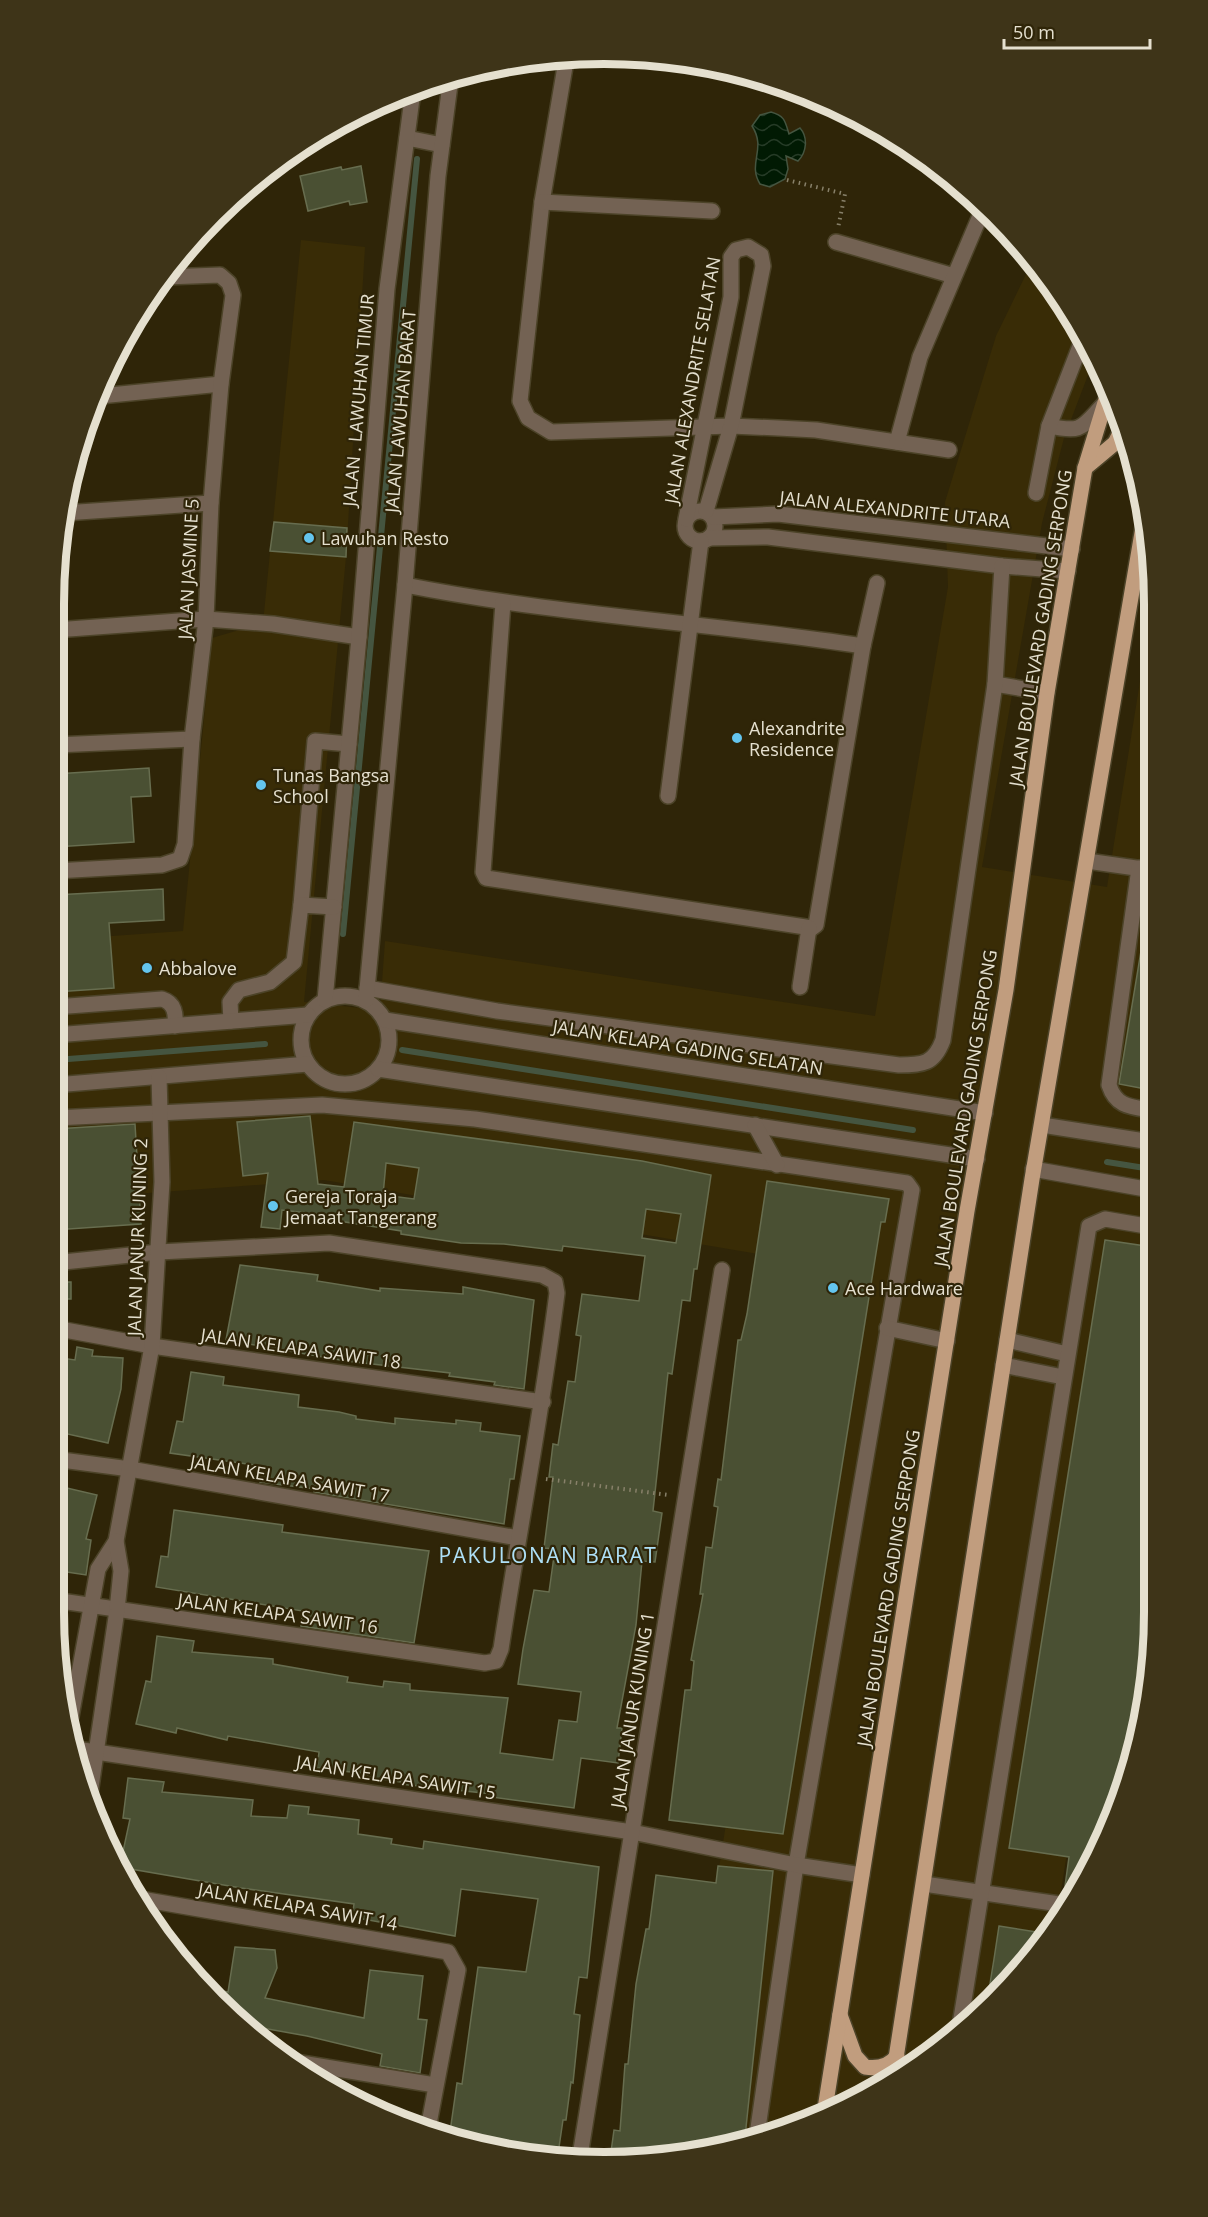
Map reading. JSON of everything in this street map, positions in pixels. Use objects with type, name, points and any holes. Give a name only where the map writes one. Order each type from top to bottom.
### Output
[{"type":"main road","name":"JALAN BOULEVARD GADING SERPONG","points":[[826,2104],[947,1341],[1006,990],[1047,693],[1085,468],[1104,404]]},
{"type":"main road","points":[[1085,468],[1115,443],[1117,438]]},
{"type":"main road","points":[[840,2013],[855,2056],[865,2067],[884,2067],[892,2063],[896,2064],[1034,1169],[1140,548]]},
{"type":"street","points":[[565,66],[542,202],[520,401],[523,411],[536,424],[551,432],[731,426],[816,430],[949,450]]},
{"type":"street","name":"JALAN LAWUHAN BARAT","points":[[366,994],[405,585],[442,145],[450,87]]},
{"type":"street","name":"JALAN . LAWUHAN TIMUR","points":[[325,1000],[359,637],[387,289],[412,101]]},
{"type":"street","points":[[407,138],[442,145]]},
{"type":"street","points":[[542,202],[712,211]]},
{"type":"street","points":[[897,442],[920,357],[979,217]]},
{"type":"street","points":[[836,242],[954,276]]},
{"type":"street","name":"JALAN ALEXANDRITE SELATAN","points":[[686,519],[730,297],[731,257],[736,250],[748,247],[761,255],[763,266],[731,426],[710,514]]},
{"type":"street","name":"JALAN JASMINE 5","points":[[64,870],[162,865],[180,859],[185,844],[192,739],[206,620],[211,502],[221,384],[233,309],[233,295],[229,283],[220,275],[176,277]]},
{"type":"street","points":[[1036,493],[1049,426],[1079,349]]},
{"type":"street","points":[[107,395],[221,384]]},
{"type":"street","points":[[1049,426],[1072,431],[1081,428],[1104,402]]},
{"type":"street","points":[[73,512],[211,502]]},
{"type":"street","points":[[668,796],[688,626],[705,540],[714,532],[710,514],[691,513],[684,527],[687,535],[705,540],[768,537],[1002,566],[1068,571]]},
{"type":"street","name":"JALAN ALEXANDRITE UTARA","points":[[710,514],[778,514],[1072,549]]},
{"type":"street","points":[[366,994],[385,1020],[389,1046],[378,1069],[356,1083],[342,1084],[329,1081],[308,1064],[301,1040],[308,1015],[325,1000],[366,994],[899,1065],[916,1065],[928,1061],[938,1054],[943,1040],[995,684],[1002,566]]},
{"type":"street","points":[[503,603],[483,872],[486,878],[809,928],[816,925],[863,646],[877,583]]},
{"type":"street","points":[[405,585],[503,603],[688,626],[763,631],[863,646]]},
{"type":"street","points":[[64,629],[206,620],[273,624],[359,637]]},
{"type":"street","points":[[995,684],[1047,693]]},
{"type":"street","points":[[64,745],[192,739]]},
{"type":"street","points":[[231,1021],[230,1002],[239,990],[270,982],[294,962],[315,741],[349,744]]},
{"type":"street","points":[[1088,861],[1144,869],[1109,1086],[1113,1097],[1123,1106],[1144,1109]]},
{"type":"street","points":[[301,905],[334,907]]},
{"type":"street","points":[[800,987],[809,928]]},
{"type":"street","points":[[64,1006],[162,999],[169,1001],[173,1007],[175,1026]]},
{"type":"street","points":[[492,1036],[497,1011]]},
{"type":"street","points":[[64,1034],[308,1015]]},
{"type":"street","name":"JALAN KELAPA GADING SELATAN","points":[[385,1020],[985,1113]]},
{"type":"street","points":[[64,1084],[308,1064]]},
{"type":"street","points":[[378,1069],[977,1159]]},
{"type":"street","name":"JALAN JANUR KUNING 2","points":[[73,1706],[90,1605],[99,1569],[116,1541],[152,1346],[159,1252],[161,1111],[159,1077]]},
{"type":"street","points":[[64,1117],[322,1105],[476,1119],[910,1186],[912,1190],[796,1865],[758,2130]]},
{"type":"street","points":[[755,1125],[777,1165]]},
{"type":"street","points":[[1042,1125],[1144,1141]]},
{"type":"street","points":[[1034,1169],[1144,1189]]},
{"type":"street","points":[[961,2018],[1089,1227],[1105,1219],[1144,1226]]},
{"type":"street","points":[[64,1262],[159,1252],[329,1243],[542,1275],[555,1282],[557,1293],[543,1402],[518,1538]]},
{"type":"street","name":"JALAN JANUR KUNING 1","points":[[581,2151],[722,1270]]},
{"type":"street","points":[[887,1328],[947,1341]]},
{"type":"street","name":"JALAN KELAPA SAWIT 18","points":[[64,1330],[152,1346],[543,1402]]},
{"type":"street","points":[[1007,1340],[1067,1354]]},
{"type":"street","points":[[1003,1365],[1063,1377]]},
{"type":"street","name":"JALAN KELAPA SAWIT 17","points":[[64,1460],[130,1469],[518,1538]]},
{"type":"street","name":"JALAN KELAPA SAWIT 16","points":[[64,1601],[485,1663],[496,1661],[501,1649],[518,1538]]},
{"type":"street","name":"JALAN JANUR KUNING 2","points":[[92,1783],[121,1571],[116,1541]]},
{"type":"street","name":"JALAN KELAPA SAWIT 15","points":[[82,1750],[632,1832],[796,1865],[862,1875]]},
{"type":"street","points":[[924,1884],[1058,1904]]},
{"type":"street","name":"JALAN KELAPA SAWIT 14","points":[[147,1900],[448,1952],[458,1970],[435,2085]]},
{"type":"street","points":[[307,2064],[435,2085],[429,2123]]},
{"type":"path","points":[[787,180],[845,194],[836,242]]},
{"type":"path","points":[[530,1476],[686,1498]]},
{"type":"shaded area","points":[[301,240],[365,247],[346,557],[304,1002],[380,1010],[385,941],[875,1016],[948,587],[945,502],[996,336],[1028,271],[1053,304],[1090,370],[1064,438],[1042,523],[982,867],[1107,887],[1144,656],[1144,1366],[1059,1903],[1010,1969],[960,2019],[932,2041],[904,2062],[843,2097],[777,2124],[744,2134],[674,2148],[816,1264],[324,1180],[64,1199],[64,939],[183,931],[212,638],[263,623]]},
{"type":"water","points":[[771,112],[784,120],[789,134],[800,128],[805,144],[798,161],[786,156],[788,169],[785,179],[770,187],[760,184],[757,176],[755,169],[758,142],[752,126],[760,115]]},
{"type":"building","points":[[361,166],[367,202],[350,205],[349,201],[308,211],[300,176],[341,167],[342,170]]},
{"type":"building","name":"Lawuhan Resto","points":[[274,522],[347,528],[346,557],[270,551]]},
{"type":"building","points":[[149,768],[151,796],[131,797],[134,842],[64,846],[64,773]]},
{"type":"building","points":[[163,889],[164,920],[109,923],[114,988],[64,991],[64,894]]},
{"type":"building","points":[[1142,945],[1144,945],[1144,1089],[1119,1084]]},
{"type":"building","points":[[310,1116],[318,1184],[344,1187],[354,1122],[642,1161],[711,1175],[697,1269],[694,1269],[690,1301],[682,1300],[672,1374],[668,1373],[653,1511],[662,1513],[655,1562],[642,1561],[636,1625],[617,1728],[622,1728],[618,1763],[581,1758],[574,1808],[491,1797],[492,1794],[401,1784],[401,1782],[367,1777],[368,1774],[317,1768],[319,1752],[228,1736],[227,1740],[177,1728],[176,1733],[136,1724],[146,1681],[151,1682],[157,1636],[194,1641],[192,1652],[273,1659],[273,1664],[348,1677],[347,1682],[383,1687],[384,1681],[410,1684],[410,1690],[508,1698],[500,1753],[553,1760],[559,1720],[577,1722],[581,1692],[518,1684],[523,1649],[534,1590],[549,1592],[555,1549],[544,1548],[553,1477],[549,1477],[553,1444],[558,1445],[568,1381],[575,1382],[581,1336],[576,1335],[582,1294],[639,1301],[645,1256],[563,1246],[562,1251],[504,1244],[461,1243],[333,1220],[333,1216],[282,1210],[280,1229],[261,1227],[268,1173],[243,1176],[237,1122]],"holes":[[[386,1163],[419,1168],[414,1199],[383,1195]],[[646,1209],[681,1214],[676,1243],[642,1238]]]},
{"type":"building","points":[[135,1124],[141,1224],[64,1229],[64,1128]]},
{"type":"building","points":[[767,1181],[889,1199],[885,1222],[881,1222],[783,1834],[669,1820],[685,1690],[691,1690],[694,1661],[691,1660],[703,1594],[700,1594],[706,1547],[712,1548],[718,1507],[714,1506],[718,1479],[721,1480],[738,1340],[741,1340],[747,1314]]},
{"type":"building","points":[[1105,1240],[1144,1246],[1144,1613],[1139,1683],[1133,1718],[1115,1786],[1088,1852],[1069,1887],[1065,1886],[1069,1857],[1009,1848]]},
{"type":"building","points":[[240,1265],[318,1275],[317,1281],[380,1291],[380,1288],[463,1294],[463,1287],[534,1300],[524,1389],[494,1385],[495,1382],[449,1376],[450,1373],[346,1361],[226,1340]]},
{"type":"building","points":[[64,1282],[71,1282],[71,1299],[64,1299]]},
{"type":"building","points":[[77,1347],[93,1350],[92,1356],[123,1358],[121,1389],[108,1443],[64,1433],[64,1358],[75,1360]]},
{"type":"building","points":[[191,1372],[224,1377],[223,1385],[299,1395],[298,1407],[339,1412],[356,1416],[356,1419],[395,1424],[395,1418],[456,1424],[456,1420],[481,1423],[480,1431],[520,1436],[514,1479],[510,1479],[504,1524],[314,1492],[315,1489],[260,1482],[262,1466],[170,1453],[177,1421],[183,1422]]},
{"type":"building","points":[[64,1487],[97,1495],[86,1539],[91,1540],[86,1575],[64,1572]]},
{"type":"building","points":[[174,1510],[283,1525],[282,1532],[429,1551],[414,1643],[301,1626],[303,1611],[156,1587],[161,1556],[168,1557]]},
{"type":"building","points":[[128,1778],[164,1782],[162,1792],[253,1800],[251,1816],[287,1818],[289,1805],[309,1807],[308,1814],[359,1820],[358,1834],[392,1839],[391,1844],[423,1849],[424,1841],[599,1867],[587,1978],[579,1977],[574,2014],[580,2015],[573,2083],[571,2082],[566,2120],[563,2120],[559,2150],[499,2142],[450,2130],[457,2083],[462,2084],[478,1967],[526,1972],[538,1899],[461,1889],[455,1936],[352,1917],[354,1904],[129,1869],[122,1856],[130,1819],[123,1818]]},
{"type":"building","points":[[718,1866],[773,1871],[745,2134],[674,2148],[611,2152],[614,2130],[620,2131],[625,2064],[628,2064],[636,1984],[646,1929],[649,1929],[656,1875],[716,1883]]},
{"type":"building","points":[[999,1926],[1039,1932],[1010,1969],[989,1990]]},
{"type":"building","points":[[235,1947],[275,1950],[277,1968],[265,1998],[364,2018],[370,1970],[423,1976],[418,2019],[427,2020],[420,2073],[380,2066],[382,2054],[259,2027],[219,1990],[228,1992]]},
{"type":"waterway","points":[[343,934],[417,159]]},
{"type":"waterway","points":[[64,1059],[265,1044]]},
{"type":"waterway","points":[[402,1050],[913,1130]]},
{"type":"waterway","points":[[1107,1162],[1144,1168]]},
{"type":"place","name":"Lawuhan Resto","points":[[309,538]]},
{"type":"place","name":"Alexandrite Residence","points":[[737,738]]},
{"type":"place","name":"Tunas Bangsa School","points":[[261,785]]},
{"type":"place","name":"Abbalove","points":[[147,968]]},
{"type":"place","name":"Gereja Toraja Jemaat Tangerang","points":[[273,1206]]},
{"type":"place","name":"Ace Hardware","points":[[833,1288]]},
{"type":"district","name":"PAKULONAN BARAT","points":[[548,1555]]}]
